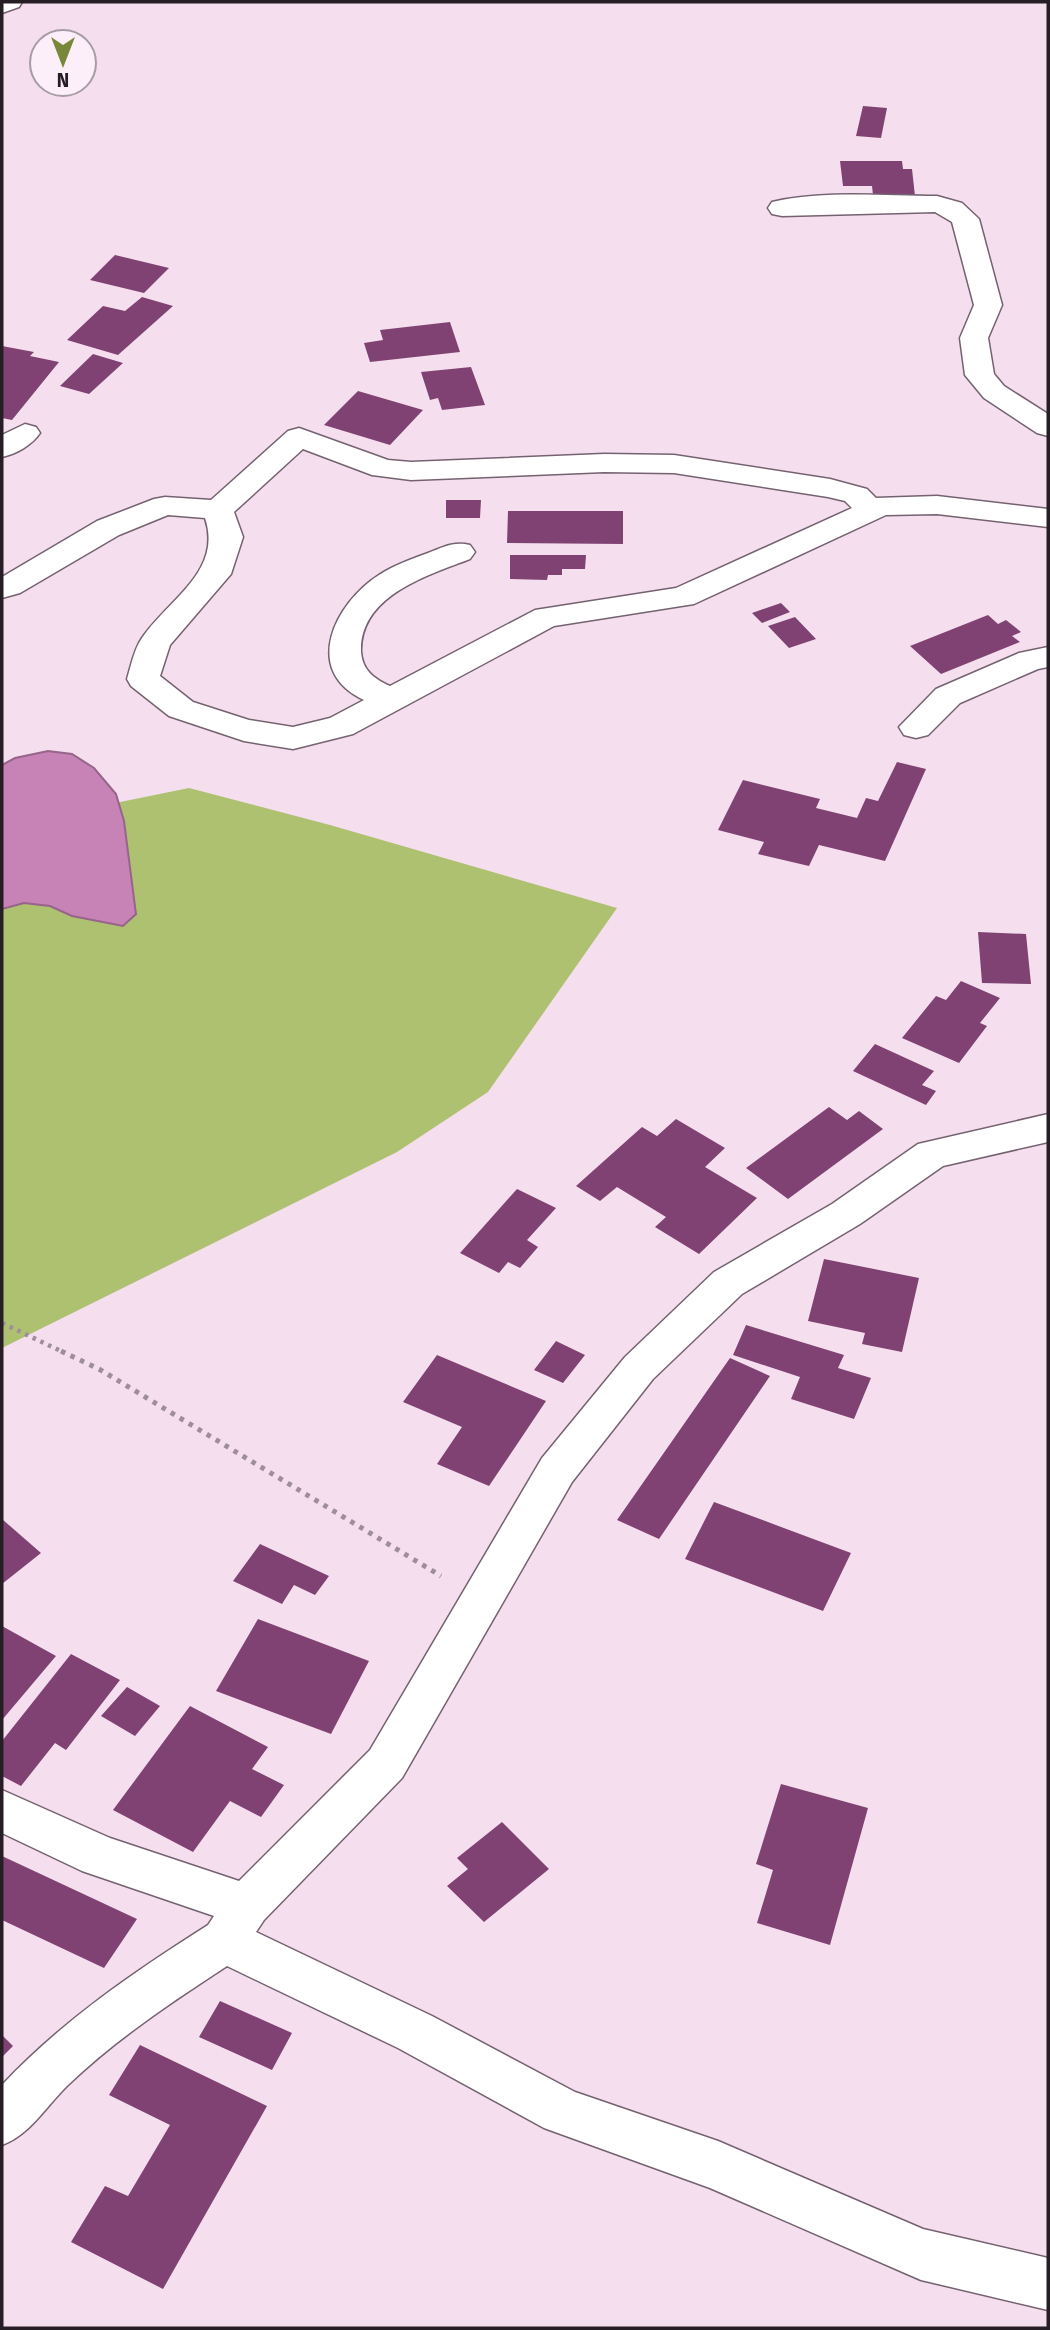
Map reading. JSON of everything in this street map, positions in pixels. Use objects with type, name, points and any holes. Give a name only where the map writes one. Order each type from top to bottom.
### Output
[{"type":"street","points":[[2,6],[10,2]]},
{"type":"street","points":[[782,208],[937,204],[952,209],[965,219],[988,304],[974,338],[980,375],[994,392],[1048,427]]},
{"type":"street","points":[[2,588],[108,528],[165,506],[218,510],[299,437],[383,469],[411,471],[604,463],[674,464],[730,471],[856,495],[872,510]]},
{"type":"street","points":[[218,510],[227,537],[215,574],[155,642],[143,679],[181,709],[244,730],[293,738],[341,726],[546,617],[683,597],[881,506],[937,505],[1006,510],[1048,518]]},
{"type":"street","points":[[391,699],[362,685],[344,662],[345,638],[357,611],[390,582],[459,552]]},
{"type":"street","points":[[916,727],[948,696],[1030,660],[1048,657]]},
{"type":"street","points":[[2,2121],[51,2068],[236,1923],[386,1764],[557,1470],[639,1367],[728,1283],[846,1214],[932,1154],[1048,1128]]},
{"type":"street","points":[[2,1811],[236,1923],[415,2032],[562,2111],[718,2166],[921,2254],[1048,2284]]},
{"type":"path","points":[[2,1323],[99,1369],[480,1600]]},
{"type":"green space","points":[[189,788],[330,825],[617,908],[488,1092],[397,1152],[2,1348],[2,826]]},
{"type":"shaded area","points":[[48,751],[72,754],[94,768],[116,794],[124,821],[136,914],[123,926],[72,916],[50,906],[24,903],[2,909],[2,765],[15,758]]},
{"type":"building","points":[[863,106],[887,108],[881,138],[856,136]]},
{"type":"building","points":[[840,161],[902,161],[903,169],[912,169],[915,196],[873,195],[872,186],[843,186]]},
{"type":"building","points":[[115,255],[169,268],[144,293],[90,280]]},
{"type":"building","points":[[142,297],[173,306],[118,355],[67,340],[103,306],[125,311]]},
{"type":"building","points":[[450,322],[460,352],[370,362],[364,343],[383,340],[380,330]]},
{"type":"building","points":[[2,346],[34,352],[30,356],[59,362],[12,420],[2,418]]},
{"type":"building","points":[[93,354],[123,363],[89,394],[60,386]]},
{"type":"building","points":[[471,367],[485,405],[442,410],[438,398],[430,400],[421,372]]},
{"type":"building","points":[[358,391],[423,410],[390,445],[324,425]]},
{"type":"building","points":[[446,500],[481,500],[480,518],[446,518]]},
{"type":"building","points":[[508,511],[623,511],[623,544],[507,543]]},
{"type":"building","points":[[510,555],[586,555],[585,569],[562,569],[562,575],[548,575],[547,580],[510,579]]},
{"type":"building","points":[[781,603],[790,612],[762,623],[752,613]]},
{"type":"building","points":[[988,615],[998,624],[1006,620],[1021,632],[1012,636],[1020,642],[941,674],[910,646]]},
{"type":"building","points":[[795,617],[816,639],[789,648],[768,626]]},
{"type":"building","points":[[897,762],[926,769],[885,861],[819,845],[809,866],[758,854],[764,842],[718,830],[743,780],[820,799],[816,808],[857,818],[866,798],[878,801]]},
{"type":"building","points":[[978,932],[1026,934],[1031,984],[982,983]]},
{"type":"building","points":[[961,981],[1000,998],[980,1023],[987,1026],[959,1063],[902,1038],[936,996],[946,1000]]},
{"type":"building","points":[[875,1044],[934,1071],[922,1085],[936,1091],[926,1105],[853,1071]]},
{"type":"building","points":[[829,1107],[847,1120],[859,1111],[883,1129],[788,1199],[746,1168]]},
{"type":"building","points":[[676,1119],[725,1148],[705,1167],[757,1198],[699,1254],[655,1227],[666,1217],[617,1187],[600,1201],[576,1186],[642,1127],[657,1136]]},
{"type":"building","points":[[517,1189],[556,1208],[527,1240],[538,1247],[520,1268],[508,1262],[499,1273],[460,1253]]},
{"type":"building","points":[[824,1259],[919,1278],[902,1352],[862,1344],[865,1333],[808,1321]]},
{"type":"building","points":[[746,1325],[844,1355],[838,1368],[871,1378],[854,1419],[791,1399],[800,1377],[733,1355]]},
{"type":"building","points":[[556,1341],[585,1355],[563,1383],[534,1370]]},
{"type":"building","points":[[437,1355],[546,1401],[489,1486],[437,1464],[462,1427],[403,1402]]},
{"type":"building","points":[[730,1358],[770,1376],[659,1539],[617,1520]]},
{"type":"building","points":[[714,1502],[851,1553],[823,1611],[685,1559]]},
{"type":"building","points":[[2,1519],[41,1553],[2,1584]]},
{"type":"building","points":[[260,1544],[329,1576],[315,1595],[294,1585],[282,1604],[233,1581]]},
{"type":"building","points":[[258,1619],[369,1661],[331,1734],[216,1691]]},
{"type":"building","points":[[2,1626],[56,1656],[2,1720]]},
{"type":"building","points":[[71,1654],[120,1680],[66,1750],[55,1743],[21,1786],[2,1776],[2,1741]]},
{"type":"building","points":[[127,1687],[160,1706],[135,1736],[101,1716]]},
{"type":"building","points":[[190,1706],[268,1747],[252,1769],[284,1785],[261,1817],[230,1801],[193,1852],[113,1810]]},
{"type":"building","points":[[781,1784],[868,1808],[830,1945],[757,1923],[773,1870],[756,1864]]},
{"type":"building","points":[[502,1822],[549,1869],[484,1922],[447,1886],[468,1869],[457,1858]]},
{"type":"building","points":[[2,1856],[137,1919],[104,1968],[2,1920]]},
{"type":"building","points":[[220,2001],[292,2033],[272,2070],[199,2037]]},
{"type":"building","points":[[2,2035],[13,2046],[2,2057]]},
{"type":"building","points":[[140,2045],[267,2106],[163,2289],[71,2242],[105,2186],[128,2196],[170,2125],[109,2095]]}]
